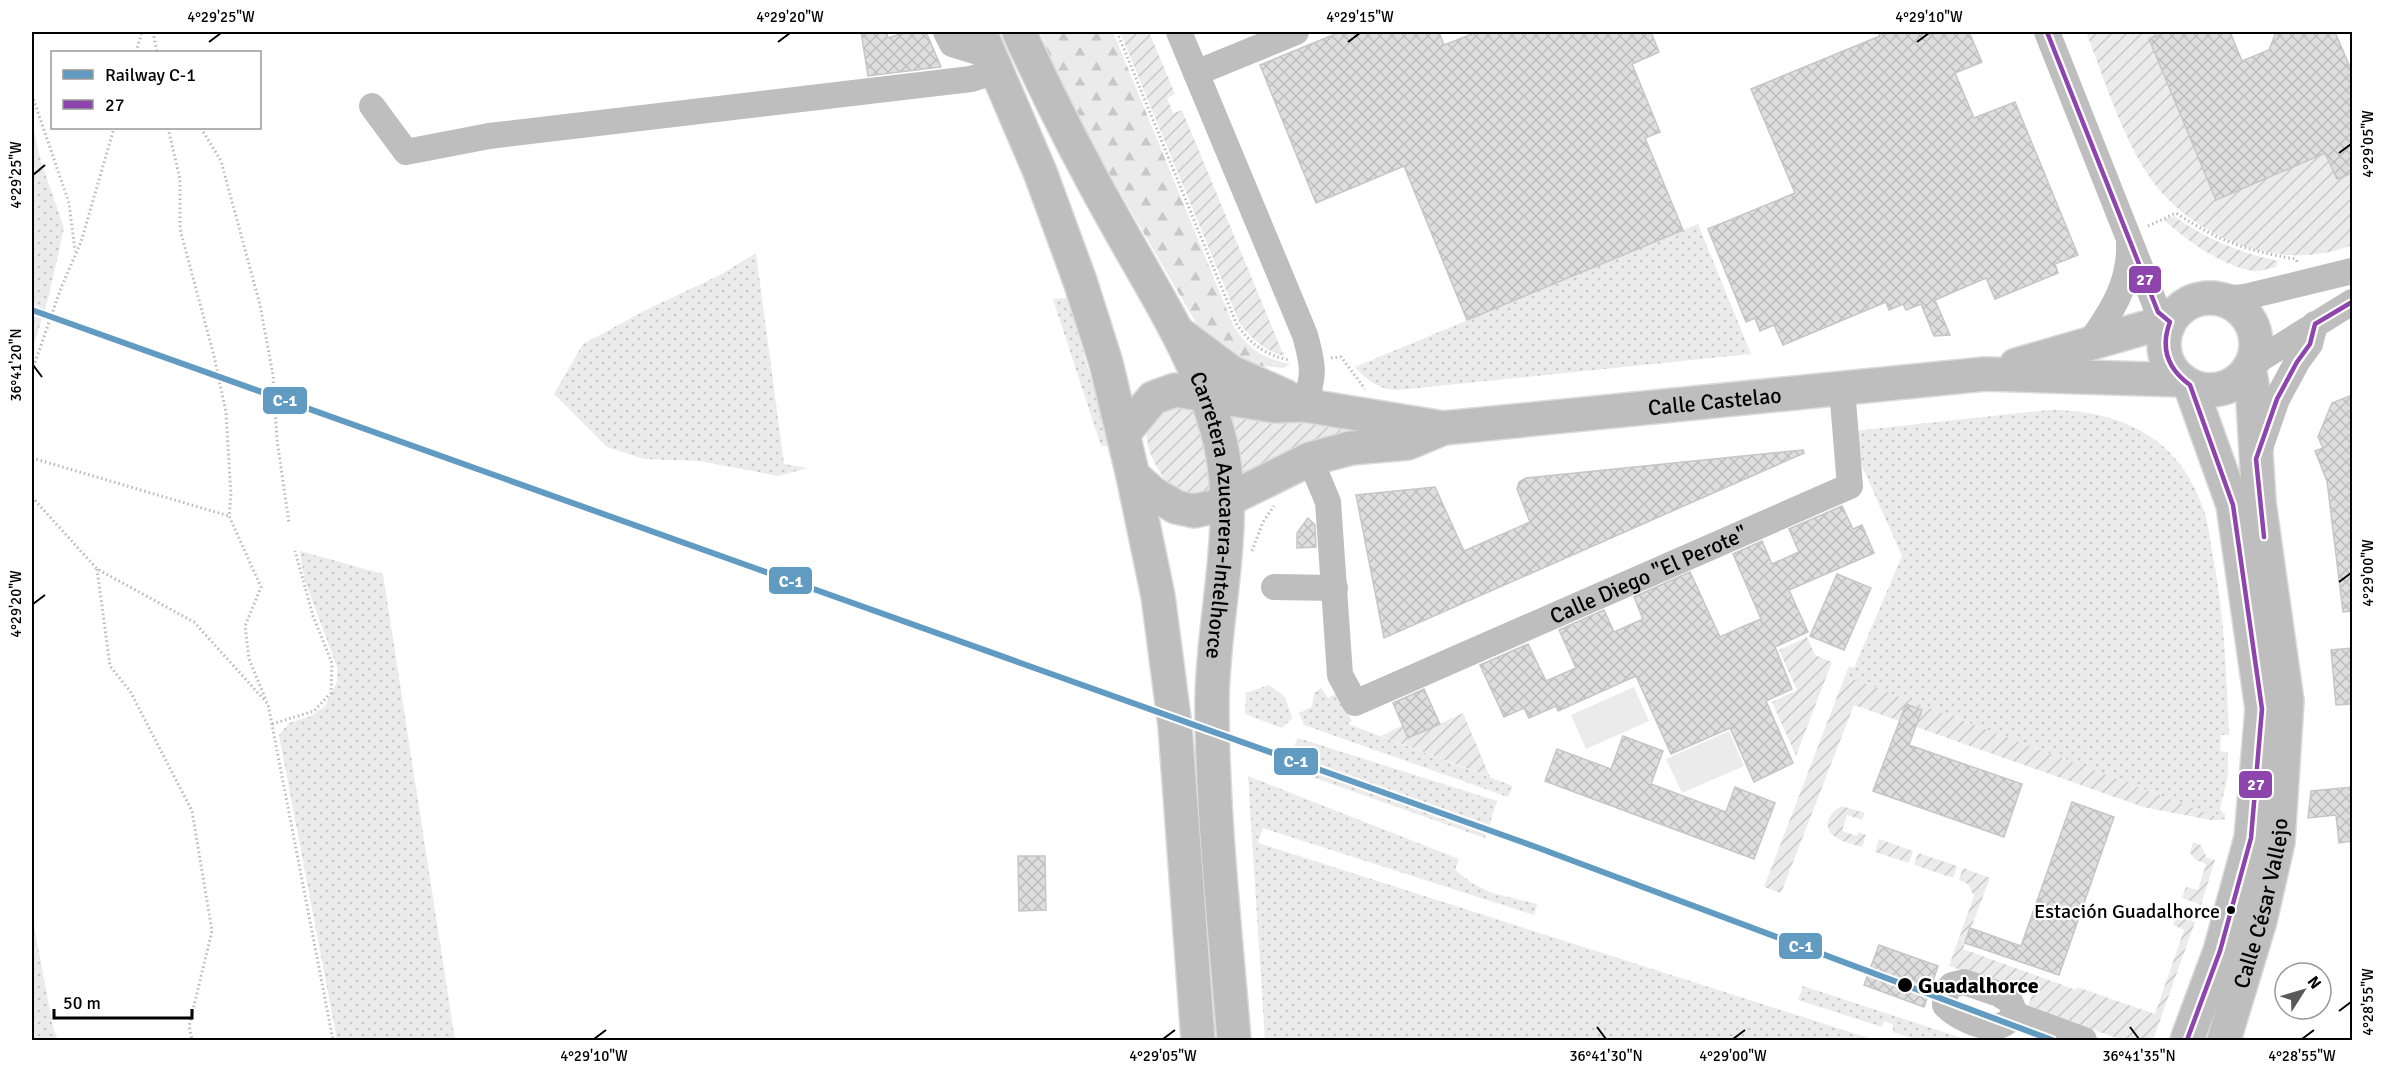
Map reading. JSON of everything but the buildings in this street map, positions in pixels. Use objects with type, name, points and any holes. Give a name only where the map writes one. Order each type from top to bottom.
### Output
[{"type":"main road","name":"Carretera Azucarera-Intelhorce","points":[[1019,32],[1054,110],[1177,331],[1206,396],[1217,428],[1227,500],[1226,554],[1216,631],[1212,700],[1217,834],[1234,1041]]},
{"type":"main road","name":"Carretera Azucarera-Intelhorce","points":[[989,53],[1040,172],[1080,281],[1106,363],[1124,433],[1158,596],[1175,726],[1198,1041]]},
{"type":"main road","points":[[2207,297],[2222,299],[2242,310],[2254,330],[2257,341],[2250,366],[2242,378],[2230,386],[2217,390],[2203,390],[2186,383],[2169,364],[2164,345],[2169,324],[2179,309],[2192,301],[2207,297]]},
{"type":"main road","name":"Calle Castelao","points":[[1985,374],[2151,326],[2169,324]]},
{"type":"main road","points":[[1177,331],[1231,372],[1303,405]]},
{"type":"main road","name":"Calle César Vallejo","points":[[2224,1041],[2260,921],[2278,842],[2287,701],[2259,502],[2250,366]]},
{"type":"main road","name":"Calle Castelao","points":[[1206,396],[1274,406],[1303,405],[1444,428],[1985,374],[2186,383]]},
{"type":"main road","name":"Calle César Vallejo","points":[[2186,383],[2233,505],[2262,709],[2251,837],[2220,951],[2187,1041]]},
{"type":"main road","points":[[1124,433],[1153,398],[1175,390],[1190,391],[1206,396]]},
{"type":"main road","name":"Calle Castelao","points":[[1227,500],[1310,459],[1351,448],[1408,442],[1444,428]]},
{"type":"main road","points":[[1133,476],[1154,494],[1176,507],[1194,511],[1214,507],[1227,500]]},
{"type":"main road","points":[[1226,554],[1244,519],[1274,477]]},
{"type":"street","points":[[372,106],[406,152],[489,136],[971,79],[989,53],[952,44],[946,32]]},
{"type":"street","points":[[1179,32],[1305,335],[1313,369],[1310,390],[1303,405]]},
{"type":"street","points":[[1196,72],[1296,32]]},
{"type":"street","points":[[2047,32],[2158,312],[2169,324]]},
{"type":"street","points":[[2089,344],[2111,312],[2122,290],[2130,263],[2129,236]]},
{"type":"street","points":[[2222,299],[2245,297],[2352,271]]},
{"type":"street","points":[[2250,366],[2352,302]]},
{"type":"street","points":[[2256,459],[2277,399],[2297,362],[2310,344],[2315,324]]},
{"type":"street","name":"Calle Diego \"El Perote\"","points":[[1335,588],[1340,675],[1355,703],[1850,486],[1842,389]]},
{"type":"street","points":[[1274,587],[1335,588],[1328,502],[1310,459]]},
{"type":"street","points":[[2016,1015],[2084,1041]]},
{"type":"path","points":[[136,51],[142,32]]},
{"type":"path","points":[[153,32],[157,51]]},
{"type":"path","points":[[32,95],[69,203],[76,254]]},
{"type":"path","points":[[32,371],[76,254],[114,129]]},
{"type":"path","points":[[168,129],[180,179],[180,229],[214,356],[226,412],[231,496],[229,516],[261,587],[245,626],[249,659],[268,704],[333,1041]]},
{"type":"path","points":[[202,129],[221,161],[260,305],[273,375],[277,440],[289,523]]},
{"type":"path","points":[[2129,236],[2176,213],[2226,243],[2257,253],[2296,259],[2303,283]]},
{"type":"path","points":[[32,458],[229,516]]},
{"type":"path","points":[[32,497],[97,569],[194,622],[268,704]]},
{"type":"path","points":[[272,724],[314,711],[331,693],[332,663],[314,616],[295,551]]},
{"type":"path","points":[[97,569],[110,666],[130,691],[192,811],[212,931],[189,1026],[192,1041]]},
{"type":"green space","points":[[1040,32],[1113,32],[1234,327],[1251,347],[1264,356],[1290,364],[1284,368],[1249,365],[1199,328],[1072,110]]},
{"type":"green space","points":[[1120,32],[1149,32],[1175,94],[1167,98],[1173,113],[1182,110],[1284,356],[1259,344],[1240,324]]},
{"type":"green space","points":[[2086,32],[2167,32],[2150,39],[2325,153],[2337,179],[2352,173],[2352,245],[2324,253],[2295,255],[2265,252],[2236,244],[2209,231],[2184,214],[2162,193],[2136,154],[2112,102]]},
{"type":"green space","points":[[32,123],[41,161],[64,228],[48,299],[32,351]]},
{"type":"green space","points":[[2174,216],[2198,232],[2224,244],[2278,261],[2276,267],[2253,271],[2217,258],[2194,244],[2164,220]]},
{"type":"green space","points":[[1698,224],[1751,354],[1398,390],[1374,384],[1355,367]]},
{"type":"green space","points":[[756,253],[784,464],[808,468],[778,476],[700,461],[644,459],[607,447],[554,394],[583,344],[648,309],[720,275]]},
{"type":"green space","points":[[1067,298],[1111,446],[1101,446],[1053,299]]},
{"type":"green space","points":[[1166,406],[1196,407],[1213,490],[1194,497],[1182,495],[1161,474],[1150,452],[1147,431],[1151,421]]},
{"type":"green space","points":[[2049,410],[2100,415],[2144,432],[2179,463],[2192,483],[2203,508],[2217,579],[2224,646],[2229,735],[2221,735],[2220,751],[2228,752],[2228,775],[2220,809],[2225,815],[2225,820],[1845,676],[1849,666],[1854,668],[1902,556],[1857,455],[1854,431]]},
{"type":"green space","points":[[1230,411],[1303,422],[1388,428],[1243,480]]},
{"type":"green space","points":[[300,551],[383,574],[455,1040],[337,1040],[279,735],[289,723],[311,716],[325,706],[337,682],[337,667],[304,578]]},
{"type":"green space","points":[[1807,637],[1815,655],[1832,662],[1796,756],[1772,702],[1797,690],[1779,650]]},
{"type":"green space","points":[[1845,676],[2225,820],[2210,820],[2143,807],[1854,705],[1781,893],[1764,887]]},
{"type":"green space","points":[[1269,685],[1285,697],[1292,718],[1282,728],[1245,714],[1246,693]]},
{"type":"green space","points":[[1634,687],[1649,721],[1586,749],[1571,715]]},
{"type":"green space","points":[[1321,688],[1328,698],[1336,693],[1352,721],[1348,724],[1513,786],[1508,797],[1304,725],[1299,713],[1312,707],[1314,693]]},
{"type":"green space","points":[[1463,713],[1490,777],[1381,736],[1403,725],[1409,738]]},
{"type":"green space","points":[[1729,731],[1744,766],[1682,793],[1666,759]]},
{"type":"green space","points":[[1298,738],[1497,801],[1485,838],[1284,767]]},
{"type":"green space","points":[[1248,776],[1459,859],[1455,870],[1473,884],[1492,893],[1537,904],[1534,915],[1263,828],[1258,843],[1875,1040],[1265,1040]]},
{"type":"green space","points":[[1842,806],[1865,813],[1862,820],[1847,815],[1842,831],[1857,836],[1858,832],[1866,835],[1862,847],[1833,836],[1828,827],[1830,817]]},
{"type":"green space","points":[[1879,839],[1913,851],[1909,863],[1875,852]]},
{"type":"green space","points":[[2193,842],[2201,845],[2207,858],[2215,860],[2201,905],[2182,898],[2186,887],[2198,890],[2206,864],[2196,860],[2190,853]]},
{"type":"green space","points":[[1918,853],[1957,866],[1953,878],[1914,865]]},
{"type":"green space","points":[[1963,868],[1990,878],[1963,949],[2076,990],[2077,987],[2155,1014],[2184,930],[2173,925],[2176,915],[2195,922],[2153,1040],[2122,1040],[2028,1006],[2032,995],[1949,966],[1974,896],[1968,884],[1959,880]]},
{"type":"green space","points":[[32,915],[53,1027],[58,1040],[32,1040]]},
{"type":"green space","points":[[1803,986],[1968,1040],[1917,1040],[1893,1032],[1893,1024],[1884,1021],[1882,1027],[1798,1000]]},
{"type":"rail line","name":"C-1","points":[[32,310],[1536,847],[2052,1040]]},
{"type":"transit line","name":"27","points":[[2047,32],[2158,312],[2170,322],[2166,341],[2168,357],[2176,372],[2190,385],[2233,505],[2262,709],[2251,838],[2220,951],[2187,1040]]},
{"type":"transit line","name":"27","points":[[2264,537],[2256,459],[2277,399],[2297,362],[2310,344],[2315,324],[2352,302]]},
{"type":"place","name":"Estación Guadalhorce","points":[[2231,910]]},
{"type":"place","name":"Guadalhorce","points":[[1905,985]]}]
